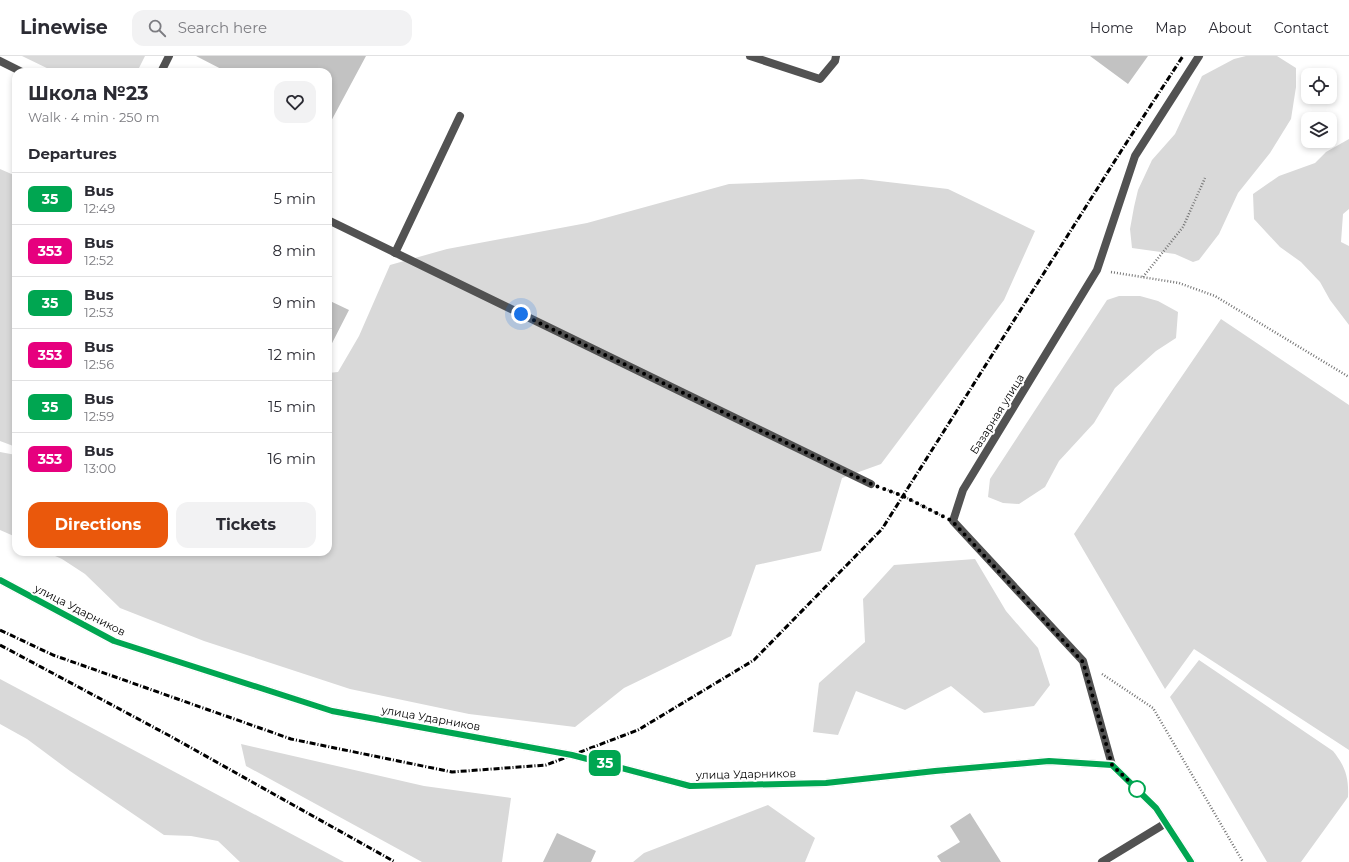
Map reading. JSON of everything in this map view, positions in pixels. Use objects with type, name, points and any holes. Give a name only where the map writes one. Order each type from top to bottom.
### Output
[{"type":"street","points":[[163,68],[169,56]]},
{"type":"street","points":[[750,56],[820,79],[835,61],[836,56]]},
{"type":"street","name":"Базарная улица","points":[[952,521],[963,490],[1097,270],[1135,156],[1199,56]]},
{"type":"street","points":[[0,61],[14,68]]},
{"type":"street","points":[[395,253],[460,116]]},
{"type":"street","points":[[332,222],[871,484]]},
{"type":"street","points":[[952,521],[1083,662],[1112,765],[1156,808],[1191,862]]},
{"type":"street","name":"улица Ударников","points":[[0,580],[114,641],[332,711],[572,755],[690,786],[826,783],[935,771],[1049,761],[1112,765]]},
{"type":"street","points":[[1102,862],[1166,823]]},
{"type":"path","points":[[1143,278],[1183,227],[1205,178]]},
{"type":"path","points":[[1097,270],[1179,283],[1214,296],[1349,377]]},
{"type":"path","points":[[871,484],[903,496],[952,521]]},
{"type":"path","points":[[1083,662],[1153,708],[1243,862]]},
{"type":"shaded area","points":[[22,56],[145,56],[139,68],[47,68]]},
{"type":"shaded area","points":[[1246,56],[1277,56],[1296,68],[1296,87],[1291,119],[1270,153],[1238,193],[1219,234],[1199,260],[1193,262],[1175,254],[1132,248],[1130,229],[1134,207],[1138,190],[1152,160],[1175,134],[1202,76],[1234,59]]},
{"type":"shaded area","points":[[1349,139],[1349,209],[1343,214],[1341,242],[1349,246],[1349,325],[1330,300],[1320,282],[1301,262],[1280,247],[1254,219],[1253,194],[1279,176],[1315,163],[1326,152],[1333,148],[1337,148],[1337,146]]},
{"type":"shaded area","points":[[0,169],[12,174],[12,446],[0,441]]},
{"type":"shaded area","points":[[862,179],[948,189],[1035,231],[1004,300],[881,464],[842,478],[821,551],[756,565],[731,636],[624,688],[575,727],[469,714],[350,689],[204,641],[120,608],[85,574],[55,556],[332,556],[332,373],[338,372],[359,336],[390,265],[447,249],[587,223],[729,184]]},
{"type":"shaded area","points":[[1119,296],[1140,296],[1158,301],[1178,312],[1176,338],[1156,351],[1115,388],[1094,423],[1059,461],[1045,487],[1019,504],[1003,503],[988,497],[990,479],[1107,300]]},
{"type":"shaded area","points":[[1221,319],[1349,405],[1349,750],[1194,649],[1165,689],[1074,534]]},
{"type":"shaded area","points":[[0,452],[12,454],[12,535],[0,530]]},
{"type":"shaded area","points":[[975,559],[1006,611],[1038,648],[1050,685],[1034,706],[984,713],[951,686],[905,710],[856,691],[838,735],[813,732],[819,683],[865,642],[863,599],[894,565]]},
{"type":"shaded area","points":[[1199,660],[1333,751],[1341,762],[1348,783],[1348,797],[1301,862],[1267,862],[1170,697]]},
{"type":"shaded area","points":[[0,679],[344,862],[240,862],[218,841],[191,836],[164,835],[70,771],[27,739],[0,724]]},
{"type":"shaded area","points":[[241,744],[424,786],[511,798],[502,862],[422,862],[246,766]]},
{"type":"shaded area","points":[[768,805],[815,838],[805,862],[633,862],[644,853]]},
{"type":"building","points":[[196,56],[366,56],[332,119],[332,68],[219,68]]},
{"type":"building","points":[[1090,56],[1148,56],[1128,84]]},
{"type":"building","points":[[332,302],[349,310],[332,343]]},
{"type":"building","points":[[970,813],[1001,862],[941,862],[937,856],[960,842],[950,826]]},
{"type":"building","points":[[557,833],[596,851],[591,862],[543,862]]},
{"type":"railway","points":[[0,630],[53,655],[291,739],[452,772],[546,765],[638,730],[754,660],[882,529],[1123,148],[1183,56]]},
{"type":"railway","points":[[0,645],[170,736],[395,862]]},
{"type":"bus line","name":"35","points":[[0,580],[114,641],[332,711],[572,755],[690,786],[826,783],[935,771],[1049,761],[1112,765],[1156,808],[1191,862]]},
{"type":"route","points":[[521,314],[871,484],[903,496],[952,521],[1083,662],[1112,765],[1137,789]]}]
